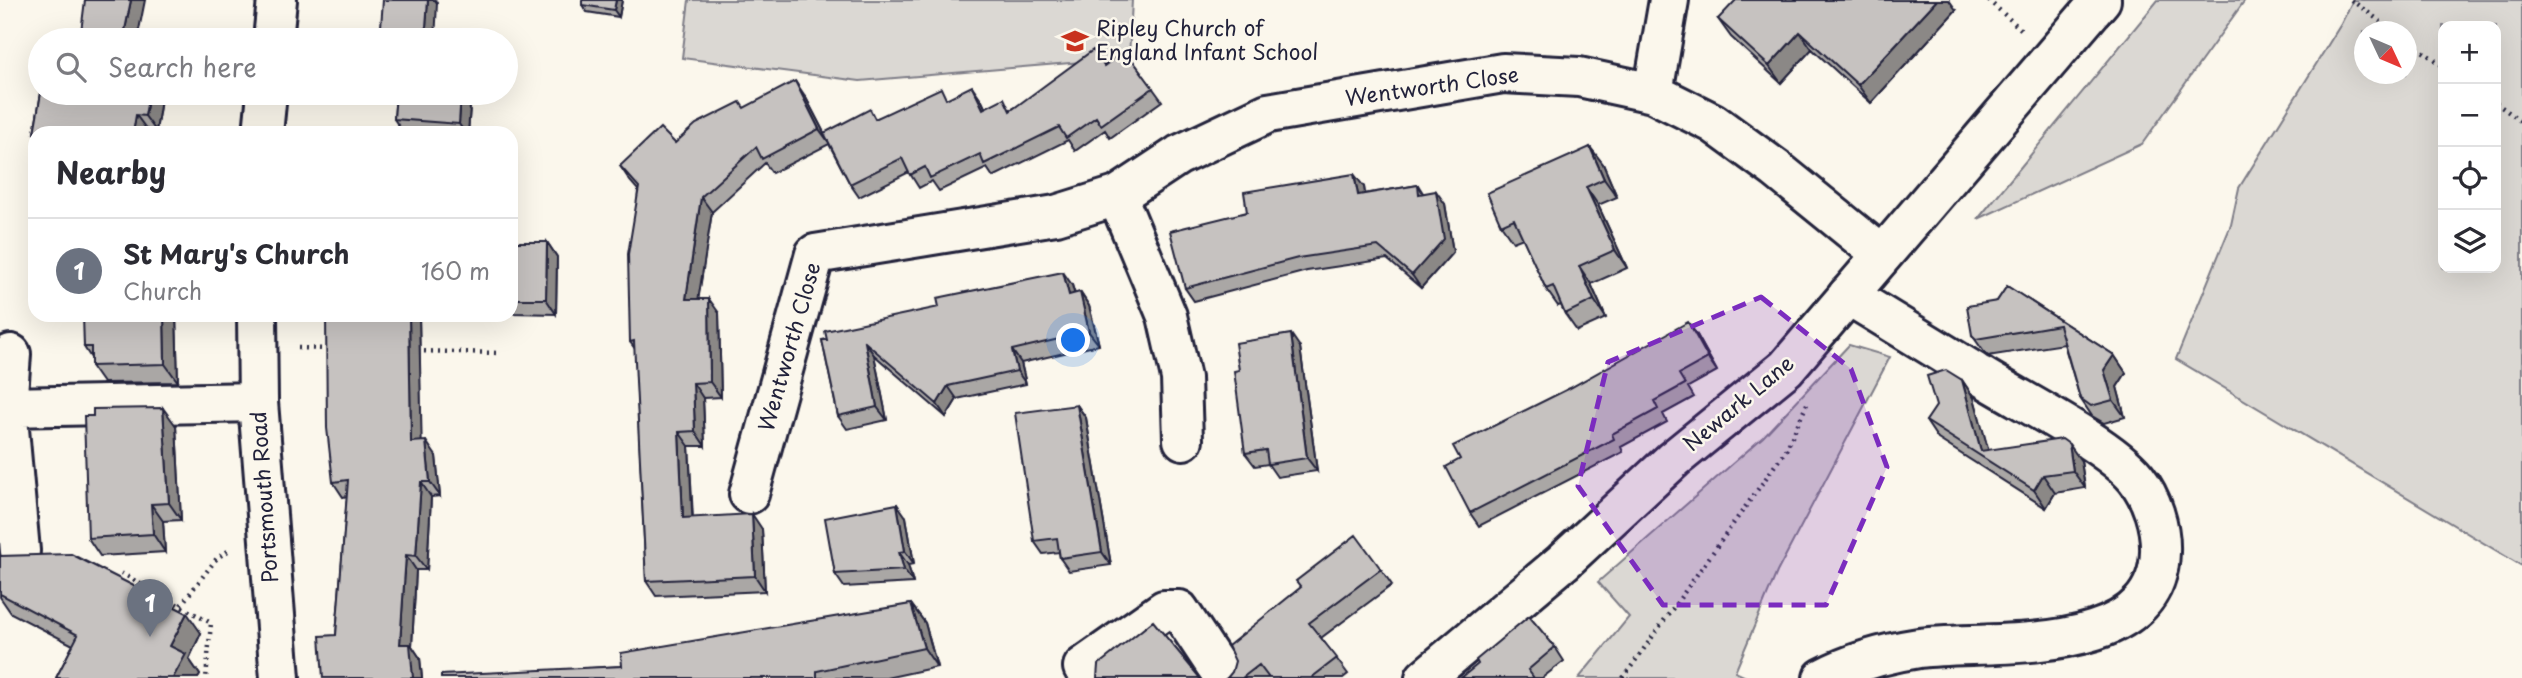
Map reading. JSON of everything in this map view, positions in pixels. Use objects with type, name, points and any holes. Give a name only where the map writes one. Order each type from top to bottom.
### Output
[{"type":"street","points":[[274,28],[277,0]]},
{"type":"street","points":[[1653,93],[1669,0]]},
{"type":"street","name":"Newark Lane","points":[[1425,678],[1563,562],[1674,459],[1786,368],[2101,0]]},
{"type":"street","name":"Wentworth Close","points":[[749,494],[815,254],[1056,215],[1117,196],[1179,155],[1268,113],[1503,73],[1579,76],[1653,93],[1713,123],[1776,169],[1882,255]]},
{"type":"street","points":[[264,126],[266,105]]},
{"type":"street","points":[[1117,196],[1167,316],[1181,378],[1183,440]]},
{"type":"street","points":[[1823,678],[1887,654],[1920,648],[2081,636],[2107,626],[2129,613],[2147,595],[2160,571],[2161,537],[2152,506],[2136,479],[2115,458],[1848,295]]},
{"type":"street","name":"Portsmouth Road","points":[[257,322],[258,402],[280,678]]},
{"type":"street","points":[[11,354],[7,407],[20,551]]},
{"type":"street","points":[[7,407],[258,402]]},
{"type":"street","points":[[1083,667],[1164,610],[1179,610],[1224,678]]},
{"type":"path","points":[[2351,0],[2380,21]]},
{"type":"path","points":[[2417,47],[2438,62]]},
{"type":"path","points":[[2501,107],[2522,122]]},
{"type":"path","points":[[297,348],[338,349]]},
{"type":"path","points":[[405,351],[500,354]]},
{"type":"path","points":[[1623,678],[1786,450],[1809,398]]},
{"type":"path","points":[[181,605],[217,558],[229,551]]},
{"type":"path","points":[[121,573],[211,623],[206,678]]},
{"type":"highlighted area","points":[[1761,297],[1851,369],[1887,467],[1826,605],[1663,605],[1578,486],[1608,362]]},
{"type":"shaded area","points":[[689,0],[1132,0],[1129,58],[860,81],[682,58]]},
{"type":"shaded area","points":[[2158,0],[2245,0],[2142,144],[1978,219]]},
{"type":"shaded area","points":[[2353,0],[2522,0],[2522,566],[2176,359],[2231,225],[2239,188],[2341,24]]},
{"type":"shaded area","points":[[1849,345],[1890,357],[1777,572],[1735,672],[1748,678],[1579,678],[1629,617],[1598,582],[1763,437]]},
{"type":"building","points":[[85,0],[131,0],[125,28],[82,28]]},
{"type":"building","points":[[383,0],[428,0],[426,28],[381,28]]},
{"type":"building","points":[[582,0],[616,0],[614,10],[582,5]]},
{"type":"building","points":[[1736,0],[1937,0],[1858,85],[1800,32],[1769,66],[1718,19]]},
{"type":"building","points":[[1093,50],[1104,66],[1125,50],[1153,88],[1101,125],[1096,117],[1066,138],[1059,127],[984,164],[980,154],[930,178],[925,167],[910,175],[902,158],[850,184],[824,133],[870,109],[875,119],[941,88],[946,99],[972,86],[983,109],[1004,98],[1010,111]]},
{"type":"building","points":[[795,81],[819,129],[762,159],[756,147],[701,197],[686,299],[709,299],[710,382],[693,383],[695,431],[679,432],[683,518],[752,514],[755,576],[646,581],[634,341],[630,342],[628,254],[639,187],[620,166],[660,128],[675,143],[696,124],[740,102],[744,108]]},
{"type":"building","points":[[39,105],[147,105],[145,116],[136,115],[134,126],[35,126]]},
{"type":"building","points":[[395,105],[460,105],[459,124],[394,119]]},
{"type":"building","points":[[1590,147],[1604,179],[1586,187],[1615,250],[1579,266],[1594,300],[1565,314],[1553,286],[1546,289],[1514,219],[1501,225],[1487,193]]},
{"type":"building","points":[[1354,174],[1358,195],[1418,185],[1419,194],[1436,191],[1444,239],[1412,275],[1378,246],[1298,258],[1185,288],[1170,231],[1247,212],[1244,192]]},
{"type":"building","points":[[518,242],[547,242],[546,299],[518,299]]},
{"type":"building","points":[[1063,272],[1069,295],[1080,292],[1089,332],[1012,350],[1017,371],[948,386],[937,404],[865,342],[877,407],[838,416],[822,340],[827,340],[825,331],[939,307],[937,298]]},
{"type":"building","points":[[2007,286],[2114,355],[2104,370],[2113,400],[2091,406],[2080,398],[2059,325],[1976,339],[1972,335],[1967,306],[1997,301]]},
{"type":"building","points":[[83,322],[164,322],[165,364],[91,366],[91,347],[84,347]]},
{"type":"building","points":[[326,322],[409,322],[411,442],[426,441],[430,482],[421,482],[416,556],[406,555],[400,644],[410,644],[413,678],[323,678],[320,636],[336,635],[348,480],[333,482],[327,428]]},
{"type":"building","points":[[1688,322],[1708,358],[1679,374],[1685,384],[1654,401],[1658,409],[1612,434],[1614,439],[1470,513],[1446,467],[1460,459],[1453,446],[1570,388]]},
{"type":"building","points":[[1291,334],[1307,458],[1268,464],[1266,450],[1245,453],[1234,371],[1239,370],[1235,343]]},
{"type":"building","points":[[1946,370],[1962,380],[1981,451],[2062,439],[2069,444],[2073,471],[2043,475],[2034,490],[1926,421],[1936,406],[1927,376]]},
{"type":"building","points":[[1077,405],[1102,552],[1060,558],[1057,538],[1034,541],[1015,413]]},
{"type":"building","points":[[163,408],[169,503],[151,504],[153,534],[88,538],[84,416],[93,416],[93,409]]},
{"type":"building","points":[[897,504],[905,551],[899,552],[904,570],[835,574],[825,518]]},
{"type":"building","points":[[1356,535],[1381,569],[1309,623],[1337,658],[1311,678],[1269,678],[1259,665],[1242,678],[1227,678],[1235,661],[1228,646],[1301,587],[1296,581]]},
{"type":"building","points":[[71,554],[187,613],[170,646],[186,654],[173,678],[56,678],[78,635],[0,594],[0,556]]},
{"type":"building","points":[[911,604],[924,648],[817,671],[817,678],[441,678],[441,675],[622,666],[621,653]]},
{"type":"building","points":[[1529,616],[1555,647],[1528,670],[1534,678],[1461,678],[1478,664],[1476,660]]},
{"type":"building","points":[[1153,621],[1200,678],[1097,678],[1098,665]]},
{"type":"place","name":"Ripley Church of England Infant School","points":[[1075,41]]},
{"type":"place","name":"St Mary's Church","points":[[150,637]]}]
